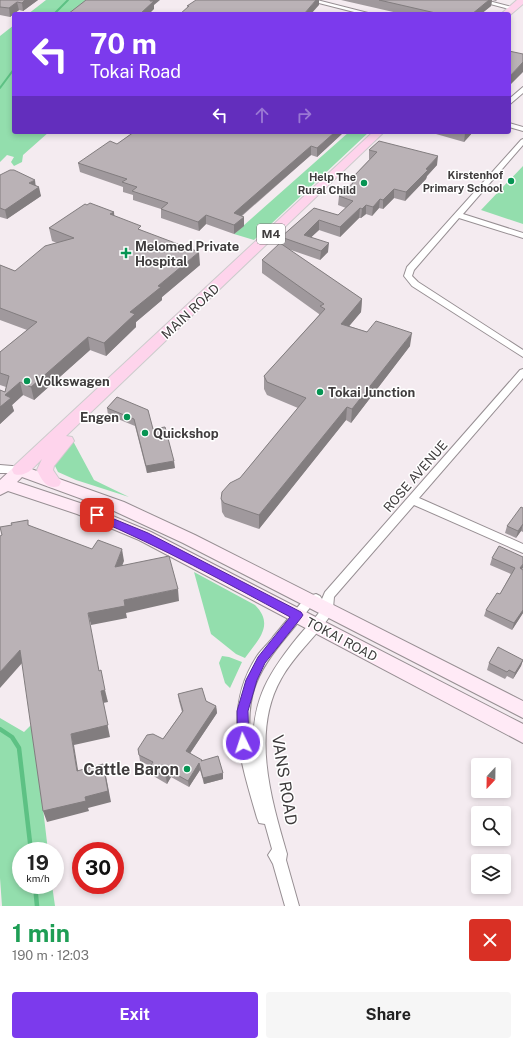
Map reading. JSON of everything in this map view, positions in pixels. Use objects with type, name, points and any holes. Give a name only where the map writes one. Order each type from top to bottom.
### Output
[{"type":"main road","points":[[510,11],[522,0]]},
{"type":"main road","name":"MAIN ROAD","points":[[2,481],[20,470],[377,134]]},
{"type":"main road","points":[[53,482],[45,470],[49,459],[56,450],[129,377],[206,304],[212,290]]},
{"type":"main road","name":"TOKAI ROAD","points":[[20,470],[118,506],[225,556],[310,600],[327,603],[523,710]]},
{"type":"main road","name":"TOKAI ROAD","points":[[2,481],[84,510],[145,536],[523,734]]},
{"type":"street","points":[[310,0],[361,12]]},
{"type":"street","points":[[478,0],[510,11]]},
{"type":"street","points":[[511,101],[523,89]]},
{"type":"street","points":[[511,126],[523,129]]},
{"type":"street","points":[[523,141],[408,273],[409,279],[523,354]]},
{"type":"street","points":[[458,214],[523,236]]},
{"type":"street","name":"ROSE AVENUE","points":[[315,625],[327,603],[523,372]]},
{"type":"street","points":[[413,500],[523,549]]},
{"type":"street","name":"VANS ROAD","points":[[292,906],[279,860],[275,854],[243,743],[243,711],[252,680],[262,660],[310,600]]},
{"type":"street","name":"VANS ROAD","points":[[279,860],[280,854],[269,811],[259,751],[261,711],[268,690],[275,677],[315,625]]},
{"type":"green space","points":[[46,0],[91,0],[76,12],[31,12]]},
{"type":"green space","points":[[12,27],[12,134],[47,134],[23,155],[22,162],[14,166],[11,162],[14,157],[7,155],[0,162],[0,36]]},
{"type":"green space","points":[[347,134],[367,134],[254,240],[234,234]]},
{"type":"green space","points":[[523,166],[523,224],[481,210]]},
{"type":"green space","points":[[73,441],[94,480],[129,497],[76,480],[58,472],[54,464]]},
{"type":"green space","points":[[194,572],[255,605],[261,612],[264,619],[262,632],[259,639],[245,658],[236,654],[211,634]]},
{"type":"green space","points":[[222,656],[242,662],[230,688],[225,683],[219,663]]},
{"type":"green space","points":[[0,718],[24,732],[33,723],[47,842],[12,842],[12,894],[53,894],[55,906],[2,906],[0,878]]},
{"type":"building","points":[[0,0],[25,0],[22,3],[17,2],[9,8],[0,7]]},
{"type":"building","points":[[86,0],[154,1],[142,12],[71,12]]},
{"type":"building","points":[[196,0],[316,0],[306,12],[182,12],[189,6],[187,6]]},
{"type":"building","points":[[379,0],[489,0],[474,12],[431,12]]},
{"type":"building","points":[[511,51],[523,54],[523,62],[511,75]]},
{"type":"building","points":[[131,134],[333,134],[317,148],[311,146],[234,213],[244,217],[234,225],[206,215],[198,222],[161,209],[168,203],[132,191],[137,187],[122,182],[127,179],[78,163],[110,141],[117,144]]},
{"type":"building","points":[[379,141],[438,156],[426,169],[428,170],[406,192],[394,189],[383,200],[380,199],[373,207],[366,205],[362,209],[360,208],[340,227],[319,220],[304,235],[329,243],[321,251],[281,237],[314,208],[338,215],[353,201],[339,196],[357,179],[352,178],[377,152],[369,150]]},
{"type":"building","points":[[10,170],[14,170],[35,180],[29,183],[39,187],[5,210],[0,208],[0,175]]},
{"type":"building","points":[[90,203],[114,212],[110,214],[141,226],[138,229],[199,252],[158,286],[161,287],[130,312],[135,314],[104,343],[88,337],[31,387],[20,382],[5,395],[11,398],[0,407],[0,390],[5,392],[9,376],[0,373],[0,352],[37,322],[0,308],[0,265],[15,271],[45,246],[74,238],[49,228],[85,204],[87,205]]},
{"type":"building","name":"Tokai Junction","points":[[280,243],[362,299],[341,324],[367,332],[376,321],[412,333],[352,409],[347,407],[259,515],[224,503],[221,499],[222,492],[230,483],[240,478],[306,398],[267,382],[264,376],[325,309],[320,306],[324,304],[262,260]]},
{"type":"building","points":[[117,397],[148,410],[153,429],[165,427],[174,461],[146,466],[134,419],[107,408]]},
{"type":"building","points":[[521,507],[523,508],[523,524],[518,531],[507,526]]},
{"type":"building","points":[[28,520],[28,525],[92,549],[98,540],[122,549],[115,567],[169,556],[178,589],[124,600],[125,606],[88,613],[99,671],[101,670],[105,690],[101,691],[108,725],[71,734],[77,771],[103,764],[108,791],[85,797],[86,801],[43,811],[20,650],[0,672],[0,536],[2,535],[0,527],[12,525],[11,523]]},
{"type":"building","points":[[499,546],[523,557],[523,564],[520,568],[523,570],[523,610],[514,623],[486,610],[497,593],[500,594],[515,568],[492,558]]},
{"type":"building","points":[[498,647],[523,660],[515,673],[509,670],[507,672],[489,663]]},
{"type":"building","points":[[202,688],[206,701],[216,706],[186,751],[202,760],[201,761],[218,756],[223,773],[203,778],[199,763],[188,781],[170,771],[166,777],[149,768],[153,762],[139,755],[138,749],[147,735],[153,734],[163,739],[183,711],[178,694]]},
{"type":"waterway","points":[[56,12],[68,0]]},
{"type":"waterway","points":[[0,88],[12,72]]},
{"type":"waterway","points":[[0,729],[12,737],[19,748],[30,842]]},
{"type":"waterway","points":[[36,894],[37,906]]},
{"type":"place","name":"Kirstenhof Primary School","points":[[511,181]]},
{"type":"place","name":"Help The Rural Child","points":[[364,183]]},
{"type":"place","name":"Melomed Private Hospital","points":[[126,253]]},
{"type":"place","name":"Volkswagen","points":[[27,381]]},
{"type":"place","name":"Tokai Junction","points":[[320,392]]},
{"type":"place","name":"Engen","points":[[127,417]]},
{"type":"place","name":"Quickshop","points":[[145,433]]},
{"type":"place","name":"Cattle Baron","points":[[187,769]]},
{"type":"route","points":[[97,515],[176,551],[297,615],[262,660],[252,680],[246,696],[243,711],[243,743]]}]
